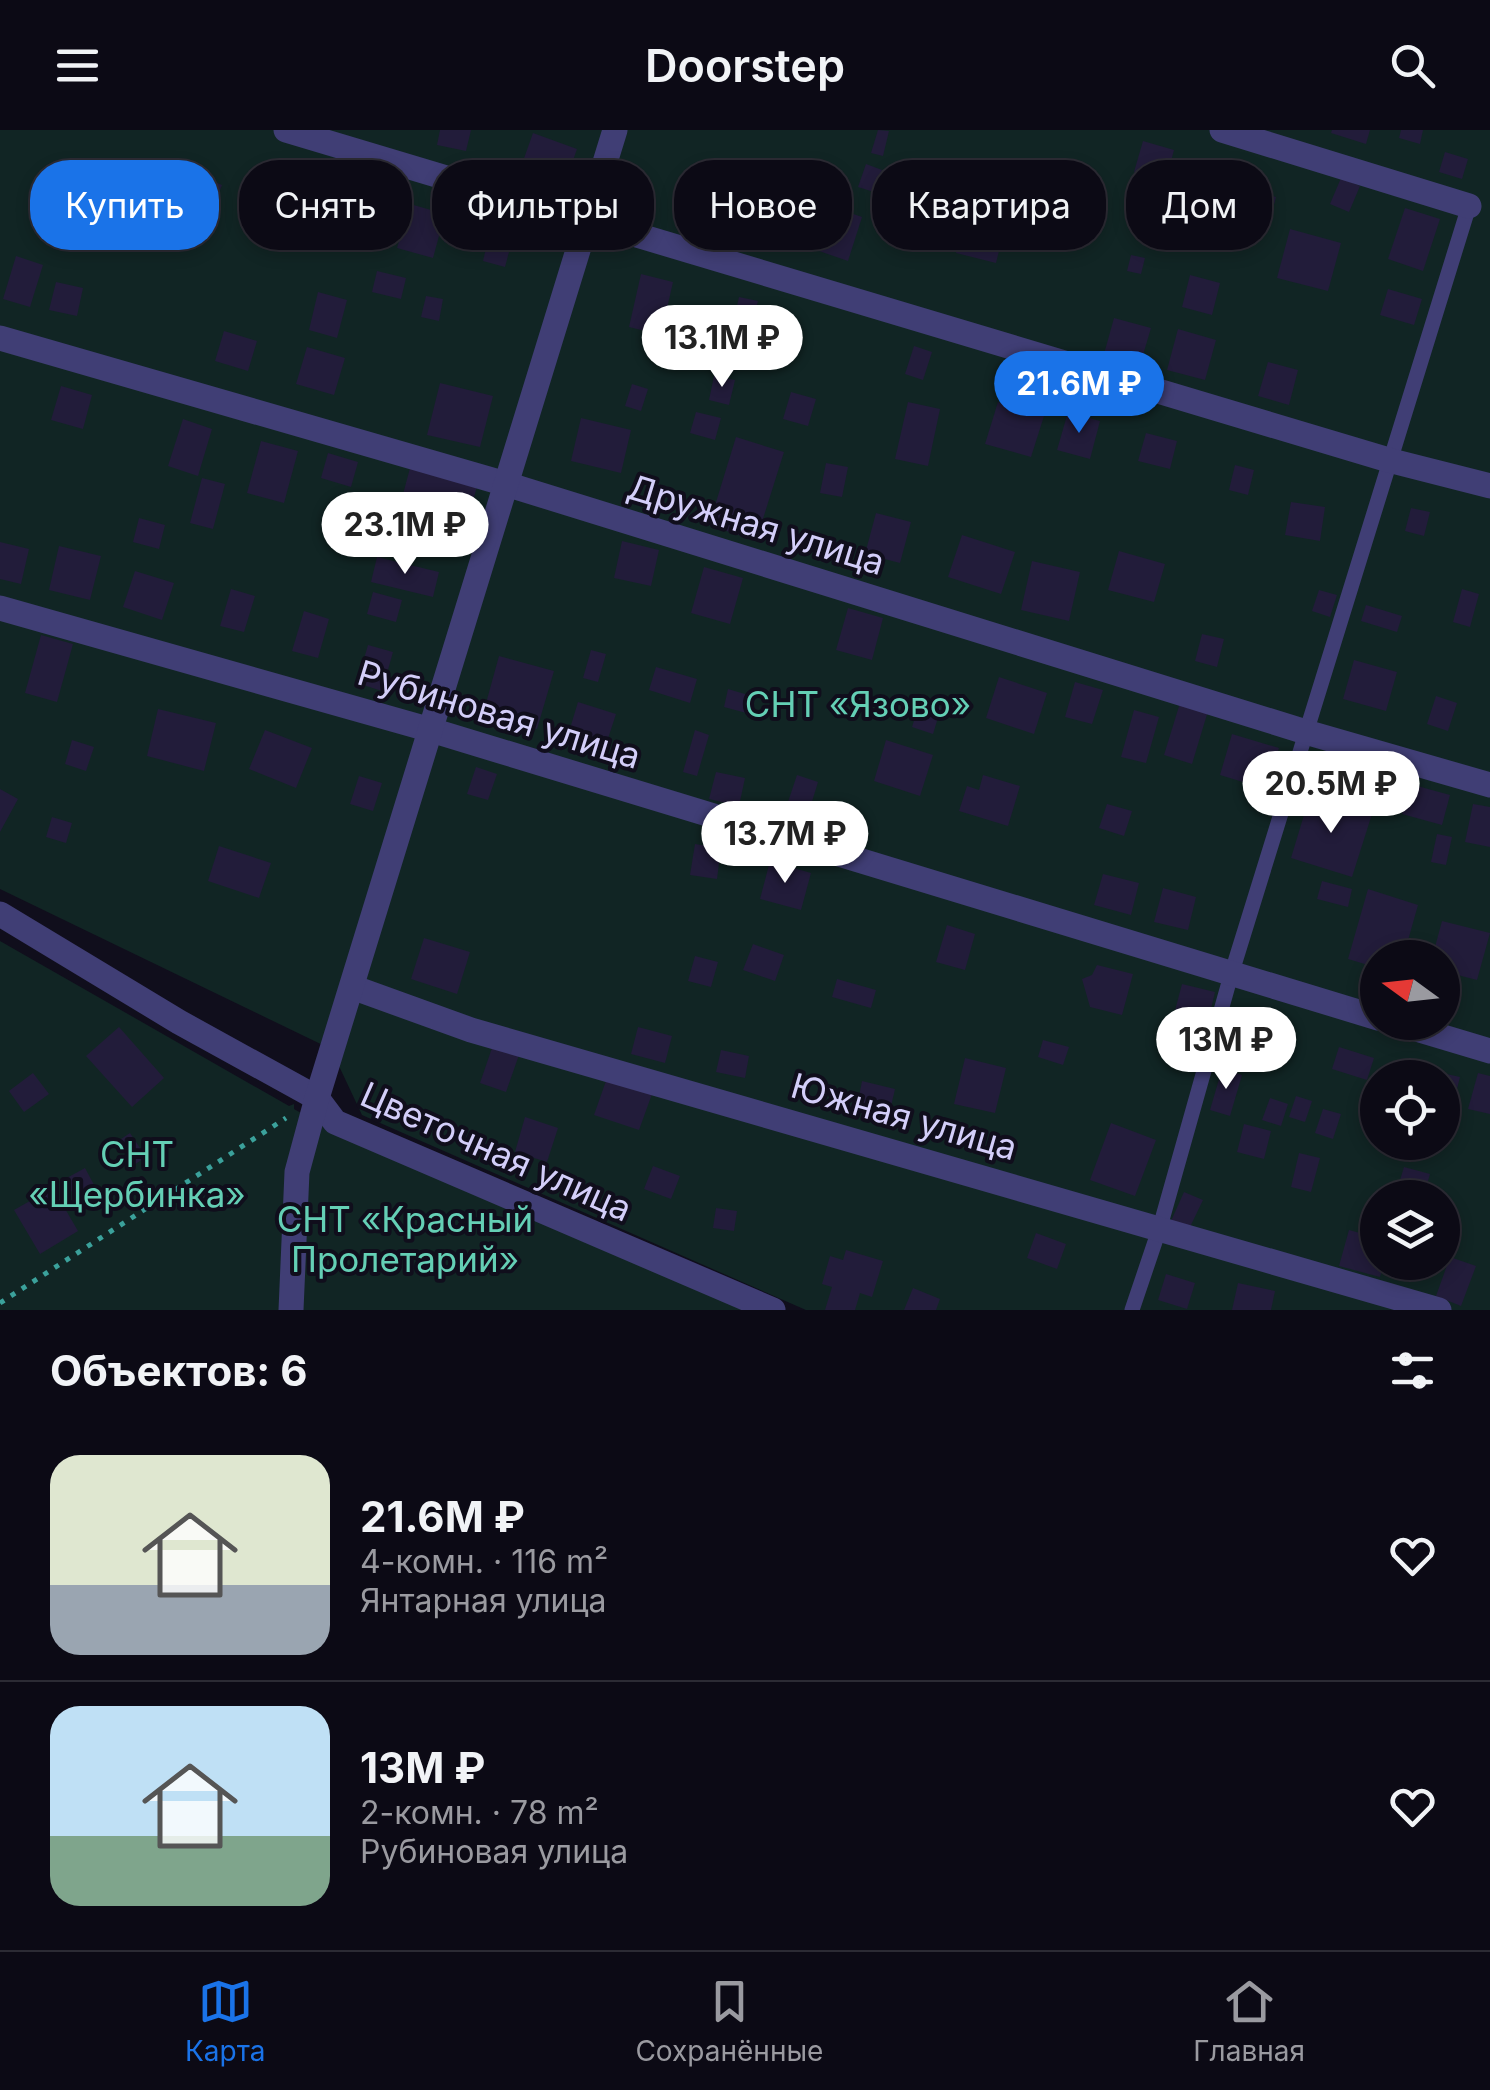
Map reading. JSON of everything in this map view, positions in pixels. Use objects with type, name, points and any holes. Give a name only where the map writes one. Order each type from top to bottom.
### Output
[{"type":"street","points":[[286,130],[432,174]]},
{"type":"street","points":[[607,160],[615,130]]},
{"type":"street","points":[[1222,130],[1469,206]]},
{"type":"street","points":[[654,240],[1392,461],[1490,486]]},
{"type":"street","points":[[291,1310],[297,1172],[581,250]]},
{"type":"street","name":"Дружная улица","points":[[0,338],[506,484],[1309,733],[1490,785]]},
{"type":"street","name":"Рубиновая улица","points":[[0,608],[430,730],[1360,1013]]},
{"type":"street","name":"Цветочная улица","points":[[0,914],[179,1022],[318,1098],[334,1122],[773,1310]]},
{"type":"street","name":"Южная улица","points":[[352,986],[471,1030],[1160,1226],[1439,1310]]},
{"type":"street","points":[[1453,1040],[1490,1051]]},
{"type":"lane","points":[[1132,1310],[1469,206]]},
{"type":"path","points":[[0,1304],[318,1098]]},
{"type":"green space","name":"СНТ «Язово»","points":[[0,130],[1490,130],[1490,1310],[806,1310],[362,1115],[331,1049],[0,889]]},
{"type":"green space","name":"СНТ «Щербинка»","points":[[0,941],[289,1106],[294,1104],[294,1109],[349,1140],[752,1310],[0,1310]]},
{"type":"building","points":[[440,130],[471,130],[466,151],[437,145]]},
{"type":"building","points":[[878,130],[889,131],[883,156],[871,153]]},
{"type":"building","points":[[1370,130],[1366,144],[1331,133]]},
{"type":"building","points":[[1401,130],[1423,130],[1420,144],[1399,138]]},
{"type":"building","points":[[533,133],[577,149],[573,160],[523,160]]},
{"type":"building","points":[[1143,141],[1174,150],[1171,160],[1137,160]]},
{"type":"building","points":[[1445,152],[1468,159],[1462,179],[1439,172]]},
{"type":"building","points":[[866,164],[872,166],[872,191],[858,187]]},
{"type":"building","points":[[1341,178],[1360,186],[1349,212],[1330,204]]},
{"type":"building","points":[[412,205],[432,210],[433,258],[404,250],[412,250]]},
{"type":"building","points":[[1405,208],[1440,219],[1423,271],[1388,259]]},
{"type":"building","points":[[852,214],[862,217],[852,248]]},
{"type":"building","points":[[1290,229],[1341,243],[1328,291],[1277,278]]},
{"type":"building","points":[[486,250],[510,250],[505,267],[483,261]]},
{"type":"building","points":[[819,250],[852,250],[848,261]]},
{"type":"building","points":[[957,250],[999,250],[996,263],[956,253]]},
{"type":"building","points":[[1131,255],[1145,258],[1141,274],[1127,271]]},
{"type":"building","points":[[16,256],[43,265],[30,307],[3,299]]},
{"type":"building","points":[[377,271],[406,278],[401,299],[372,292]]},
{"type":"building","points":[[641,274],[673,282],[661,335],[629,327]]},
{"type":"building","points":[[1190,275],[1220,283],[1212,315],[1182,307]]},
{"type":"building","points":[[56,282],[83,288],[77,316],[49,310]]},
{"type":"building","points":[[1388,289],[1422,299],[1414,325],[1380,315]]},
{"type":"building","points":[[318,292],[347,300],[337,338],[309,330]]},
{"type":"building","points":[[426,296],[443,299],[439,321],[421,317]]},
{"type":"building","points":[[739,297],[758,301],[752,323],[734,319]]},
{"type":"building","points":[[1114,318],[1151,328],[1140,365],[1104,354]]},
{"type":"building","points":[[685,319],[723,330],[713,368],[674,358]]},
{"type":"building","points":[[1178,329],[1216,340],[1205,380],[1167,370]]},
{"type":"building","points":[[224,331],[257,341],[248,371],[215,361]]},
{"type":"building","points":[[914,346],[932,352],[923,380],[905,374]]},
{"type":"building","points":[[307,347],[345,358],[334,395],[296,384]]},
{"type":"building","points":[[1268,362],[1298,370],[1289,405],[1258,396]]},
{"type":"building","points":[[714,376],[735,380],[729,405],[709,400]]},
{"type":"building","points":[[440,383],[493,396],[480,447],[427,435]]},
{"type":"building","points":[[632,384],[648,389],[641,411],[625,406]]},
{"type":"building","points":[[61,386],[92,395],[83,429],[51,420]]},
{"type":"building","points":[[791,392],[816,399],[808,426],[783,419]]},
{"type":"building","points":[[908,402],[940,409],[928,466],[895,459]]},
{"type":"building","points":[[998,402],[1044,416],[1031,457],[985,444]]},
{"type":"building","points":[[696,412],[721,418],[715,440],[690,433]]},
{"type":"building","points":[[1068,412],[1100,421],[1090,459],[1057,450]]},
{"type":"building","points":[[581,418],[631,430],[621,473],[571,461]]},
{"type":"building","points":[[183,419],[212,429],[198,476],[168,466]]},
{"type":"building","points":[[1146,433],[1177,441],[1170,469],[1138,461]]},
{"type":"building","points":[[736,437],[784,452],[756,541],[709,525]]},
{"type":"building","points":[[261,441],[298,451],[284,503],[247,493]]},
{"type":"building","points":[[328,453],[358,462],[351,487],[321,478]]},
{"type":"building","points":[[826,463],[848,467],[842,497],[820,493]]},
{"type":"building","points":[[1235,465],[1254,470],[1248,495],[1229,490]]},
{"type":"building","points":[[410,468],[477,486],[468,521],[429,511],[423,536],[394,528]]},
{"type":"building","points":[[202,478],[225,484],[213,529],[190,523]]},
{"type":"building","points":[[1291,502],[1325,507],[1320,541],[1285,535]]},
{"type":"building","points":[[1411,508],[1430,512],[1424,536],[1405,531]]},
{"type":"building","points":[[876,513],[911,522],[900,563],[865,554]]},
{"type":"building","points":[[139,518],[165,525],[159,549],[133,542]]},
{"type":"building","points":[[962,535],[1015,552],[1001,594],[948,577]]},
{"type":"building","points":[[622,541],[659,550],[651,586],[614,578]]},
{"type":"building","points":[[0,542],[29,549],[21,584],[0,579]]},
{"type":"building","points":[[59,546],[101,556],[90,600],[49,590]]},
{"type":"building","points":[[1119,551],[1165,564],[1154,602],[1108,590]]},
{"type":"building","points":[[377,557],[439,572],[433,597],[371,582]]},
{"type":"building","points":[[1032,561],[1080,572],[1069,621],[1021,610]]},
{"type":"building","points":[[704,567],[743,578],[730,624],[691,613]]},
{"type":"building","points":[[135,571],[174,583],[162,620],[123,607]]},
{"type":"building","points":[[231,589],[255,596],[244,632],[220,626]]},
{"type":"building","points":[[1462,589],[1479,594],[1470,627],[1453,622]]},
{"type":"building","points":[[1319,590],[1337,595],[1330,617],[1312,611]]},
{"type":"building","points":[[373,592],[402,600],[396,622],[367,614]]},
{"type":"building","points":[[1366,605],[1402,616],[1397,632],[1361,621]]},
{"type":"building","points":[[848,608],[883,618],[872,660],[836,650]]},
{"type":"building","points":[[304,611],[329,619],[318,658],[292,651]]},
{"type":"building","points":[[1202,634],[1224,639],[1217,667],[1195,661]]},
{"type":"building","points":[[41,635],[73,644],[57,702],[25,693]]},
{"type":"building","points":[[368,645],[393,652],[382,691],[357,683]]},
{"type":"building","points":[[591,650],[606,654],[598,682],[583,678]]},
{"type":"building","points":[[499,656],[554,671],[537,729],[483,714]]},
{"type":"building","points":[[1354,660],[1397,672],[1386,711],[1343,699]]},
{"type":"building","points":[[656,667],[697,679],[690,703],[649,690]]},
{"type":"building","points":[[999,677],[1047,693],[1034,734],[986,718]]},
{"type":"building","points":[[1075,682],[1103,690],[1092,724],[1065,717]]},
{"type":"building","points":[[728,689],[755,697],[750,714],[724,707]]},
{"type":"building","points":[[1436,696],[1457,703],[1448,731],[1427,724]]},
{"type":"building","points":[[920,701],[941,708],[933,734],[912,727]]},
{"type":"building","points":[[578,702],[616,714],[602,757],[565,745]]},
{"type":"building","points":[[1180,703],[1208,711],[1192,764],[1164,755]]},
{"type":"building","points":[[158,709],[216,723],[204,771],[147,756]]},
{"type":"building","points":[[1134,710],[1159,717],[1146,763],[1121,757]]},
{"type":"building","points":[[265,730],[312,748],[296,788],[249,769]]},
{"type":"building","points":[[695,730],[709,735],[697,776],[683,772]]},
{"type":"building","points":[[1232,734],[1279,748],[1266,789],[1220,775]]},
{"type":"building","points":[[72,740],[94,747],[86,771],[65,764]]},
{"type":"building","points":[[886,740],[933,755],[920,796],[874,781]]},
{"type":"building","points":[[476,767],[497,774],[488,800],[467,794]]},
{"type":"building","points":[[716,772],[745,778],[739,806],[709,799]]},
{"type":"building","points":[[797,775],[818,782],[807,818],[785,811]]},
{"type":"building","points":[[983,775],[1020,786],[1008,826],[959,811],[967,786],[979,790]]},
{"type":"building","points":[[359,776],[382,783],[373,811],[350,804]]},
{"type":"building","points":[[1410,784],[1450,795],[1442,825],[1402,814]]},
{"type":"building","points":[[0,789],[18,799],[0,832]]},
{"type":"building","points":[[1310,795],[1372,814],[1352,877],[1291,858]]},
{"type":"building","points":[[1107,804],[1132,811],[1124,836],[1099,828]]},
{"type":"building","points":[[1473,804],[1490,807],[1490,847],[1465,842]]},
{"type":"building","points":[[52,817],[72,823],[66,843],[46,837]]},
{"type":"building","points":[[1437,834],[1452,837],[1446,865],[1431,862]]},
{"type":"building","points":[[695,844],[721,848],[717,879],[690,875]]},
{"type":"building","points":[[219,846],[271,863],[259,898],[208,881]]},
{"type":"building","points":[[770,861],[811,873],[801,910],[760,899]]},
{"type":"building","points":[[1103,874],[1139,883],[1131,915],[1094,905]]},
{"type":"building","points":[[1322,881],[1352,889],[1348,907],[1317,899]]},
{"type":"building","points":[[1163,888],[1196,897],[1188,930],[1154,922]]},
{"type":"building","points":[[1368,889],[1418,905],[1408,940],[1360,940],[1360,963],[1348,959]]},
{"type":"building","points":[[1442,921],[1490,933],[1477,980],[1460,976],[1460,940],[1437,940]]},
{"type":"building","points":[[947,925],[975,934],[965,970],[936,962]]},
{"type":"building","points":[[424,938],[470,952],[457,994],[411,979]]},
{"type":"building","points":[[753,944],[784,955],[775,981],[743,970]]},
{"type":"building","points":[[695,956],[718,962],[711,987],[688,981]]},
{"type":"building","points":[[1097,965],[1133,974],[1122,1015],[1090,1007],[1082,979],[1092,975]]},
{"type":"building","points":[[837,979],[876,990],[871,1008],[832,997]]},
{"type":"building","points":[[1182,984],[1215,992],[1206,1030],[1172,1022]]},
{"type":"building","points":[[1238,1014],[1253,1018],[1245,1057],[1229,1053]]},
{"type":"building","points":[[119,1027],[164,1078],[132,1107],[86,1056]]},
{"type":"building","points":[[638,1027],[672,1036],[665,1063],[631,1054]]},
{"type":"building","points":[[1043,1040],[1069,1047],[1063,1065],[1038,1057]]},
{"type":"building","points":[[493,1045],[519,1055],[506,1092],[480,1083]]},
{"type":"building","points":[[1339,1047],[1374,1058],[1360,1060],[1360,1078],[1332,1069]]},
{"type":"building","points":[[721,1050],[749,1056],[745,1078],[716,1072]]},
{"type":"building","points":[[965,1058],[1006,1068],[995,1113],[954,1104]]},
{"type":"building","points":[[1222,1069],[1242,1075],[1230,1116],[1210,1110]]},
{"type":"building","points":[[33,1073],[49,1094],[24,1112],[9,1091]]},
{"type":"building","points":[[1478,1073],[1490,1076],[1490,1114],[1468,1109]]},
{"type":"building","points":[[607,1078],[652,1094],[639,1130],[594,1115]]},
{"type":"building","points":[[862,1081],[895,1089],[889,1115],[857,1107]]},
{"type":"building","points":[[1296,1096],[1312,1101],[1305,1122],[1289,1117]]},
{"type":"building","points":[[1270,1098],[1288,1104],[1281,1126],[1262,1120]]},
{"type":"building","points":[[1323,1109],[1341,1114],[1333,1139],[1315,1133]]},
{"type":"building","points":[[525,1117],[558,1128],[547,1162],[515,1152]]},
{"type":"building","points":[[1111,1123],[1156,1140],[1135,1196],[1090,1180]]},
{"type":"building","points":[[1244,1124],[1271,1131],[1264,1159],[1237,1152]]},
{"type":"building","points":[[130,1133],[146,1157],[134,1165],[118,1141]]},
{"type":"building","points":[[1299,1153],[1320,1158],[1311,1192],[1291,1187]]},
{"type":"building","points":[[653,1166],[680,1176],[671,1199],[644,1189]]},
{"type":"building","points":[[1404,1167],[1430,1174],[1428,1180],[1400,1180]]},
{"type":"building","points":[[85,1168],[100,1196],[80,1207],[65,1179]]},
{"type":"building","points":[[53,1188],[78,1231],[40,1254],[14,1210]]},
{"type":"building","points":[[1184,1192],[1203,1200],[1189,1229],[1171,1221]]},
{"type":"building","points":[[716,1208],[737,1211],[734,1231],[713,1228]]},
{"type":"building","points":[[1349,1230],[1360,1233],[1360,1272],[1339,1266]]},
{"type":"building","points":[[1036,1233],[1066,1244],[1057,1269],[1027,1258]]},
{"type":"building","points":[[846,1250],[883,1261],[872,1297],[860,1293],[855,1310],[825,1310],[832,1287],[822,1284],[830,1256],[843,1260]]},
{"type":"building","points":[[1460,1260],[1476,1266],[1461,1306],[1436,1296],[1442,1280],[1460,1280]]},
{"type":"building","points":[[1166,1274],[1195,1283],[1187,1309],[1158,1300]]},
{"type":"building","points":[[1238,1283],[1275,1291],[1271,1310],[1232,1310]]},
{"type":"building","points":[[913,1288],[940,1299],[936,1310],[904,1310]]},
{"type":"park label","name":"СНТ «Красный Пролетарий»","points":[[405,1240]]}]
